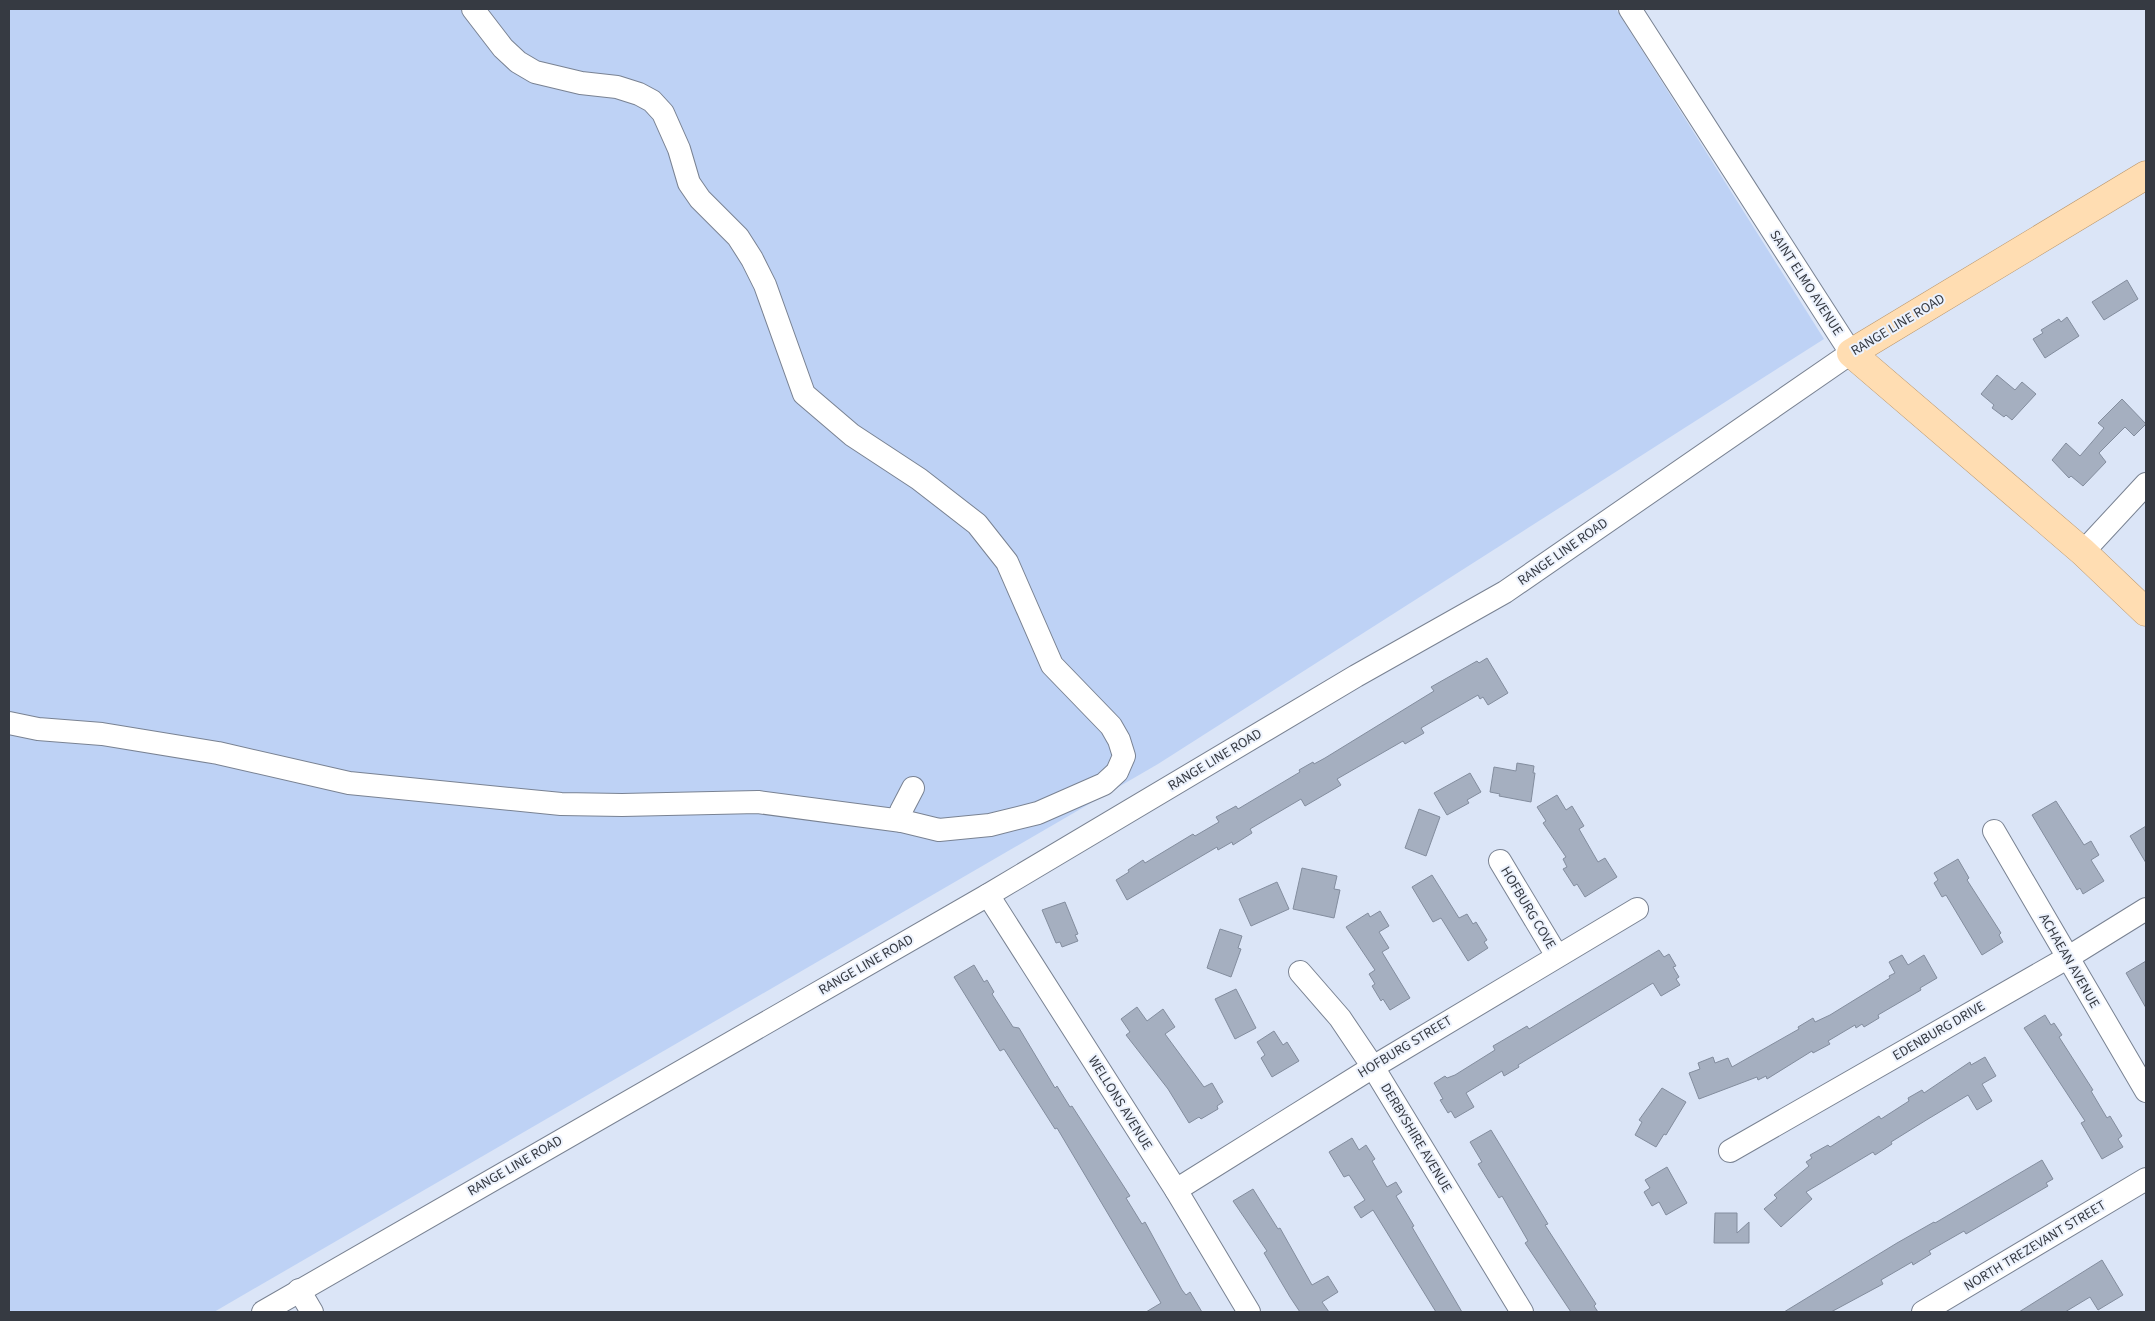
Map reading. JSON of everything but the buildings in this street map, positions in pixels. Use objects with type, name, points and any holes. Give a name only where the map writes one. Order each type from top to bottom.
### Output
[{"type":"main road","name":"RANGE LINE ROAD","points":[[1851,353],[2146,175]]},
{"type":"main road","name":"SAINT ELMO AVENUE","points":[[1851,353],[2082,552],[2146,612]]},
{"type":"street","points":[[9,723],[38,729],[102,734],[218,753],[349,782],[561,804],[622,805],[758,802],[902,821],[939,830],[990,825],[1038,813],[1104,784],[1117,772],[1124,756],[1120,740],[1111,726],[1052,665],[1007,562],[977,524],[919,479],[852,435],[804,394],[765,285],[752,259],[738,237],[700,199],[689,183],[679,149],[663,113],[645,97],[617,87],[581,83],[535,72],[518,62],[503,48],[472,9]]},
{"type":"street","name":"SAINT ELMO AVENUE","points":[[1630,9],[1851,353]]},
{"type":"street","name":"RANGE LINE ROAD","points":[[263,1312],[988,894],[1356,676],[1504,592],[1851,353]]},
{"type":"street","points":[[2082,552],[2146,484]]},
{"type":"street","points":[[902,821],[901,811],[913,788]]},
{"type":"street","name":"ACHAEAN AVENUE","points":[[1994,831],[2146,1091]]},
{"type":"street","name":"HOFBURG COVE","points":[[1500,861],[1556,956]]},
{"type":"street","name":"WELLONS AVENUE","points":[[988,894],[1176,1190],[1249,1312]]},
{"type":"street","name":"HOFBURG STREET","points":[[1176,1190],[1373,1067],[1637,909]]},
{"type":"street","name":"EDENBURG DRIVE","points":[[1730,1151],[2067,958],[2146,909]]},
{"type":"street","name":"DERBYSHIRE AVENUE","points":[[1300,972],[1340,1018],[1373,1067],[1522,1312]]},
{"type":"street","name":"NORTH TREZEVANT STREET","points":[[1923,1312],[2146,1179]]},
{"type":"street","points":[[299,1290],[312,1312]]},
{"type":"shaded area","points":[[9,9],[1616,9],[1824,339],[1158,764],[214,1312],[9,1312]]}]
